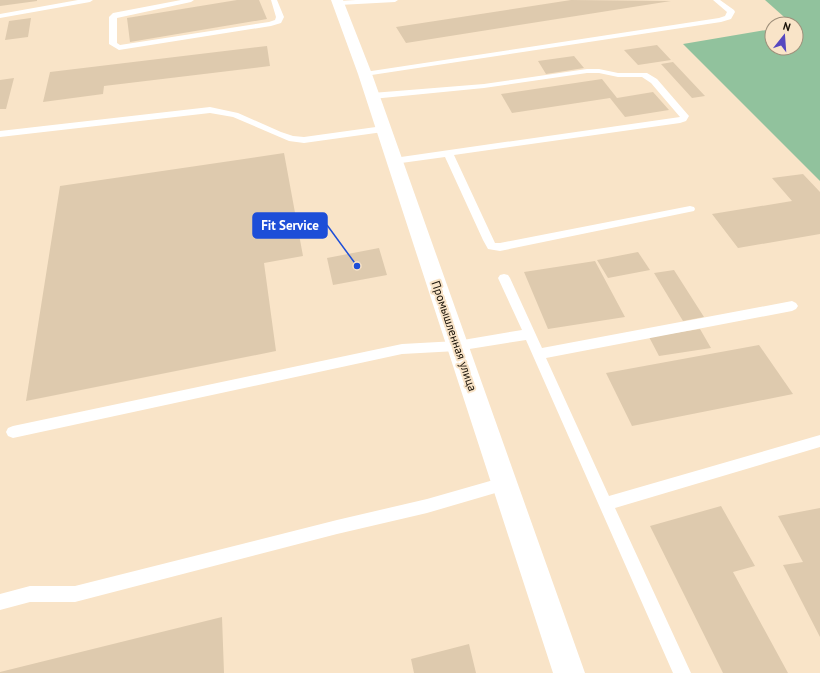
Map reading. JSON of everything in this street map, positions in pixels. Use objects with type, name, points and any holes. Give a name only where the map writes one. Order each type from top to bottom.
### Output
[{"type":"street","name":"Промышленная улица","points":[[338,2],[365,74],[569,673]]},
{"type":"lane","points":[[0,16],[90,0]]},
{"type":"lane","points":[[191,0],[116,15],[113,18],[113,44],[119,48],[271,24],[278,21],[280,17],[274,0]]},
{"type":"lane","points":[[338,2],[395,0]]},
{"type":"lane","points":[[365,74],[722,20],[728,17],[731,12],[716,0]]},
{"type":"lane","points":[[372,96],[484,86],[587,71],[599,71],[618,75],[649,76],[685,116],[680,120],[394,161]]},
{"type":"lane","points":[[0,134],[210,110],[235,115],[292,139],[304,140],[383,129]]},
{"type":"lane","points":[[448,153],[492,246],[500,247],[690,209]]},
{"type":"lane","points":[[504,278],[682,673]]},
{"type":"lane","points":[[539,354],[792,306]]},
{"type":"lane","points":[[13,432],[402,349],[457,346],[530,334]]},
{"type":"lane","points":[[606,504],[820,441]]},
{"type":"lane","points":[[0,602],[30,594],[76,594],[337,527],[427,506],[504,484]]},
{"type":"green space","points":[[765,0],[820,0],[820,181],[683,44],[764,30],[764,56],[804,56],[804,16],[783,16]]},
{"type":"building","points":[[0,0],[37,0],[37,1],[0,6]]},
{"type":"building","points":[[237,0],[259,0],[267,19],[130,42],[127,18]]},
{"type":"building","points":[[571,0],[671,1],[406,43],[396,27]]},
{"type":"building","points":[[31,18],[28,37],[5,40],[9,21]]},
{"type":"building","points":[[657,45],[671,60],[638,65],[624,50]]},
{"type":"building","points":[[267,46],[270,66],[104,86],[103,94],[43,102],[50,72]]},
{"type":"building","points":[[574,56],[584,68],[546,74],[538,61]]},
{"type":"building","points":[[673,62],[705,96],[692,98],[661,64]]},
{"type":"building","points":[[14,78],[6,109],[0,109],[0,80]]},
{"type":"building","points":[[602,79],[617,98],[653,92],[669,110],[625,117],[610,98],[512,113],[501,94]]},
{"type":"building","points":[[284,153],[303,256],[264,263],[276,351],[26,401],[60,186]]},
{"type":"building","points":[[803,174],[820,192],[820,234],[738,248],[712,214],[792,201],[772,178]]},
{"type":"building","points":[[379,248],[387,275],[333,285],[327,258]]},
{"type":"building","points":[[638,252],[650,270],[608,278],[597,260]]},
{"type":"building","points":[[595,261],[625,317],[548,329],[524,272]]},
{"type":"building","points":[[674,270],[704,317],[683,321],[654,273]]},
{"type":"building","points":[[700,329],[711,348],[659,356],[649,337]]},
{"type":"building","points":[[759,345],[793,394],[632,426],[606,373]]},
{"type":"building","points":[[721,506],[755,566],[733,572],[788,673],[723,673],[650,526]]},
{"type":"building","points":[[820,508],[820,637],[783,565],[803,562],[778,516]]},
{"type":"building","points":[[222,617],[224,673],[0,673],[0,672]]},
{"type":"building","points":[[469,644],[476,673],[414,673],[411,659]]},
{"type":"place","name":"Fit Service","points":[[357,266]]}]
